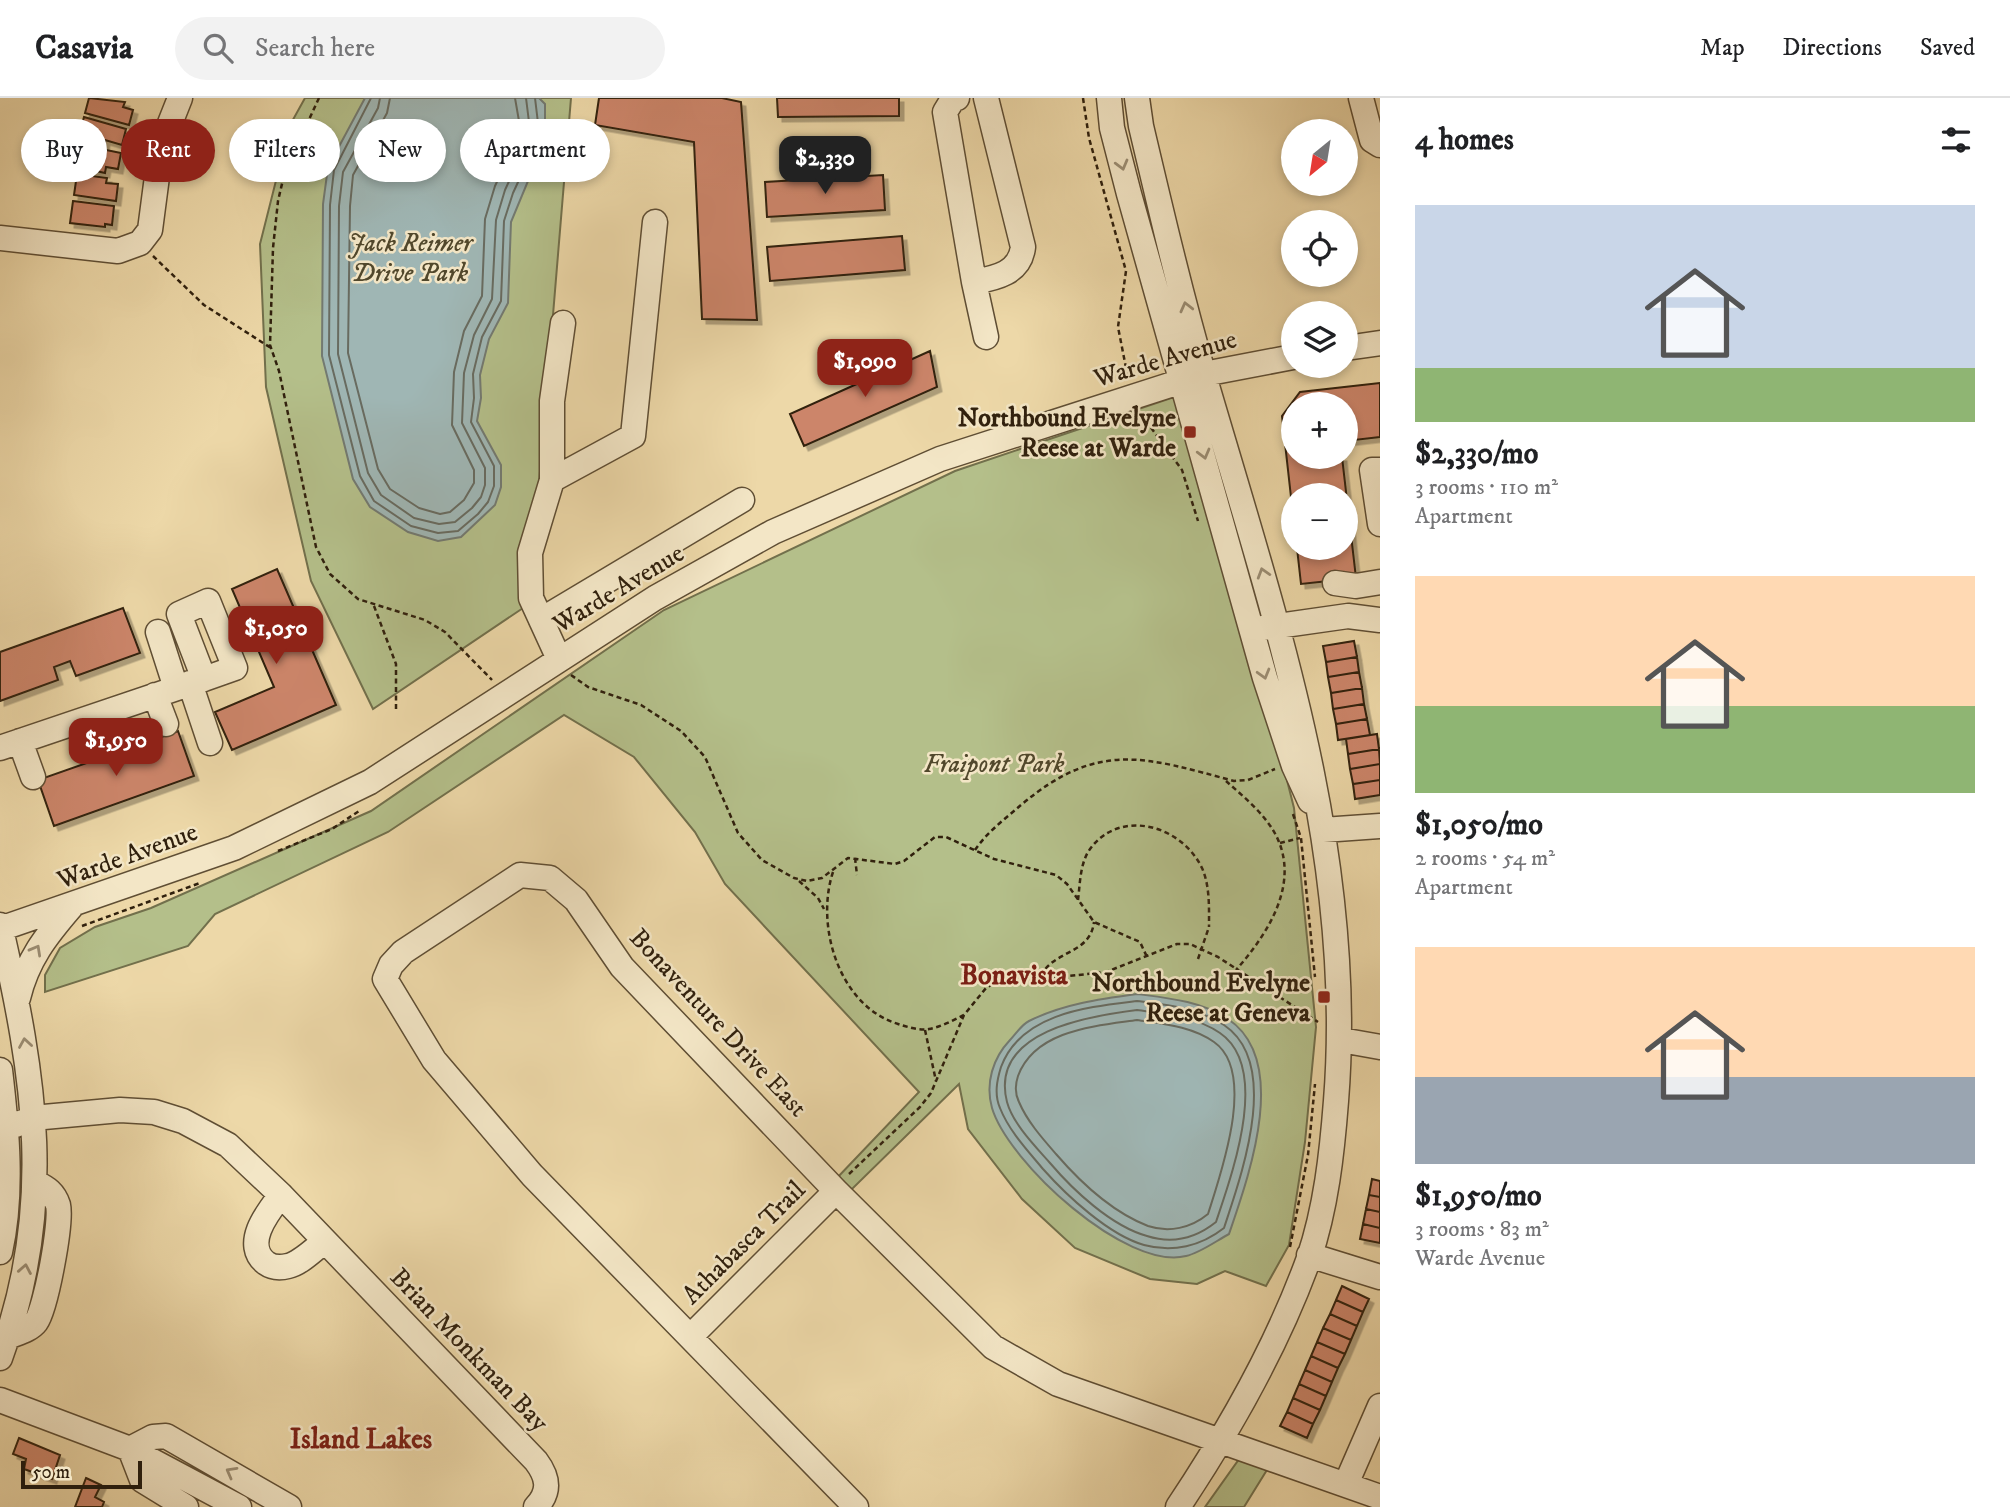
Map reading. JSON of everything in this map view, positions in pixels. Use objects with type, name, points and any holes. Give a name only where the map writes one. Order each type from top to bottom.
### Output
[{"type":"street","points":[[0,238],[118,250],[140,243],[150,230],[161,146],[180,98]]},
{"type":"street","points":[[957,98],[953,99],[945,112],[986,337]]},
{"type":"street","points":[[974,282],[1013,269],[1022,258],[1023,247],[986,98]]},
{"type":"street","points":[[1109,98],[1112,128],[1129,194],[1278,624],[1311,756],[1312,834]]},
{"type":"street","points":[[1137,98],[1194,377],[1252,630],[1294,766],[1338,941],[1341,1040],[1331,1163],[1299,1254],[1270,1351],[1222,1441],[1178,1507]]},
{"type":"street","points":[[1361,98],[1372,140],[1380,145]]},
{"type":"street","points":[[552,480],[633,436],[655,222]]},
{"type":"street","points":[[564,323],[552,401],[552,480],[530,553],[531,598],[541,620],[570,667]]},
{"type":"street","points":[[1358,346],[1380,343]]},
{"type":"street","name":"Warde Avenue","points":[[0,928],[71,919],[234,848],[357,788],[503,694],[570,667],[655,598],[773,532],[940,459],[1194,377],[1281,359]]},
{"type":"street","points":[[1380,470],[1372,470],[1380,524]]},
{"type":"street","points":[[541,620],[742,500]]},
{"type":"street","points":[[1335,583],[1356,586],[1380,582]]},
{"type":"street","points":[[1252,630],[1278,624],[1348,616],[1380,620]]},
{"type":"street","points":[[158,632],[210,743]]},
{"type":"street","points":[[166,724],[181,686]]},
{"type":"street","points":[[33,777],[10,745],[181,686]]},
{"type":"street","points":[[1312,834],[1380,826]]},
{"type":"street","name":"Bonaventure Drive East","points":[[856,1507],[532,1175],[434,1060],[385,979],[391,965],[402,952],[520,875],[550,878],[576,900],[622,967],[835,1189],[993,1347],[1058,1384],[1380,1497]]},
{"type":"street","points":[[17,1002],[24,974],[40,942],[71,919]]},
{"type":"street","points":[[0,928],[31,1078],[36,1183],[26,1267],[4,1348]]},
{"type":"street","points":[[1341,1040],[1380,1047]]},
{"type":"street","points":[[0,1070],[4,1131],[4,1235],[0,1252]]},
{"type":"street","name":"Brian Monkman Bay","points":[[33,1118],[120,1110],[154,1112],[183,1121],[228,1145],[281,1195],[536,1461],[547,1480],[544,1496],[536,1507]]},
{"type":"street","points":[[4,1131],[33,1118]]},
{"type":"street","name":"Athabasca Trail","points":[[691,1336],[835,1189]]},
{"type":"street","points":[[281,1195],[262,1222],[257,1236],[256,1249],[261,1258],[278,1268],[291,1266],[325,1241]]},
{"type":"street","points":[[1299,1254],[1380,1277]]},
{"type":"street","points":[[0,1400],[130,1449],[239,1507]]},
{"type":"street","points":[[1346,1484],[1380,1406]]},
{"type":"street","points":[[130,1449],[153,1437],[166,1437],[289,1507]]},
{"type":"street","points":[[130,1449],[142,1480],[186,1507]]},
{"type":"path","points":[[319,98],[290,158],[278,201],[273,248],[271,348],[279,371],[316,547],[330,574],[358,599],[425,620],[445,632],[503,694]]},
{"type":"path","points":[[1083,98],[1088,138],[1126,271],[1118,327],[1125,371],[1142,414],[1182,470],[1199,522]]},
{"type":"path","points":[[140,243],[204,305],[271,348]]},
{"type":"path","points":[[374,606],[396,664],[396,710]]},
{"type":"path","points":[[570,667],[588,687],[641,705],[681,731],[712,768],[729,816],[749,848],[778,870],[796,879],[818,898],[826,912]]},
{"type":"path","points":[[974,851],[993,828],[1031,796],[1055,778],[1086,764],[1141,760],[1224,778],[1248,780],[1278,767],[1282,779]]},
{"type":"path","points":[[1224,778],[1259,813],[1280,844],[1285,874],[1278,904],[1259,945],[1236,970]]},
{"type":"path","points":[[1289,803],[1312,834],[1316,983]]},
{"type":"path","points":[[271,854],[332,829],[366,807]]},
{"type":"path","points":[[1078,900],[1082,868],[1094,846],[1118,828],[1141,825],[1169,834],[1191,852],[1206,883],[1209,927],[1198,959]]},
{"type":"path","points":[[1280,844],[1312,834]]},
{"type":"path","points":[[796,879],[807,881],[822,878],[840,862],[855,858],[895,864],[904,861],[935,837],[960,842],[974,851],[1056,875],[1094,922],[1140,942],[1147,957]]},
{"type":"path","points":[[855,858],[857,875]]},
{"type":"path","points":[[834,869],[825,900],[826,912],[842,974],[861,1003],[881,1017],[925,1030],[964,1014]]},
{"type":"path","points":[[71,919],[210,879]]},
{"type":"path","points":[[1041,977],[1049,963],[1084,945],[1093,931],[1094,922]]},
{"type":"path","points":[[835,1189],[920,1107],[936,1081],[964,1014],[996,981],[1016,974],[1076,977],[1106,972],[1177,944],[1190,944],[1320,1023],[1319,1010]]},
{"type":"path","points":[[925,1030],[936,1081]]},
{"type":"path","points":[[1299,1254],[1315,1076]]},
{"type":"green space","name":"Jack Reimer Drive Park","points":[[305,98],[571,98],[569,119],[460,119],[460,182],[564,182],[529,604],[373,709],[311,581],[266,387],[260,244],[276,182],[340,182],[340,119],[293,119]]},
{"type":"green space","name":"Fraipont Park","points":[[1189,392],[1294,808],[1316,1027],[1305,1142],[1289,1245],[1266,1286],[1225,1271],[1197,1284],[1150,1279],[1075,1248],[1022,1199],[968,1129],[959,1084],[850,1191],[836,1179],[919,1092],[725,884],[695,832],[634,757],[564,715],[388,832],[215,914],[188,946],[45,992],[45,975],[60,948],[95,927],[151,908],[371,811],[664,610],[955,471]]},
{"type":"green space","points":[[1242,1455],[1270,1465],[1244,1507],[1205,1507]]},
{"type":"water","points":[[365,98],[539,98],[545,104],[545,119],[460,119],[460,182],[528,182],[511,222],[508,303],[489,339],[480,375],[481,398],[477,421],[501,465],[501,487],[495,505],[461,537],[438,541],[408,532],[370,507],[353,479],[322,356],[323,204],[326,182],[340,182],[340,145]]},
{"type":"water","points":[[1137,994],[1184,1001],[1218,1013],[1247,1038],[1257,1062],[1261,1091],[1254,1152],[1229,1234],[1186,1256],[1161,1256],[1133,1247],[1102,1230],[1072,1208],[1021,1156],[1002,1130],[990,1099],[990,1080],[995,1063],[1004,1047],[1026,1023],[1068,1006]]},
{"type":"building","points":[[89,98],[125,102],[123,107],[133,110],[131,119],[121,119],[121,123],[85,113]]},
{"type":"building","points":[[599,98],[722,98],[741,102],[757,320],[702,319],[694,142],[610,128],[610,119],[596,119]]},
{"type":"building","points":[[777,98],[899,98],[899,116],[778,117]]},
{"type":"building","points":[[107,124],[121,128],[121,145],[107,141]]},
{"type":"building","points":[[107,150],[121,153],[118,169],[107,167]]},
{"type":"building","points":[[883,175],[885,210],[767,217],[765,182]]},
{"type":"building","points":[[76,182],[118,184],[116,201],[74,195]]},
{"type":"building","points":[[73,201],[114,206],[112,225],[105,224],[105,227],[70,223]]},
{"type":"building","points":[[902,236],[905,270],[770,281],[767,247]]},
{"type":"building","points":[[930,351],[937,387],[804,446],[790,414]]},
{"type":"building","points":[[1380,383],[1380,437],[1358,440],[1358,392],[1300,392]]},
{"type":"building","points":[[1288,469],[1343,469],[1345,483],[1289,483]]},
{"type":"building","points":[[1298,560],[1354,560],[1356,578],[1301,584]]},
{"type":"building","points":[[277,569],[336,705],[232,750],[215,712],[274,687],[232,589]]},
{"type":"building","points":[[123,608],[140,653],[76,676],[70,661],[54,667],[58,680],[0,701],[0,652]]},
{"type":"building","points":[[1354,641],[1357,657],[1326,662],[1323,646]]},
{"type":"building","points":[[1357,657],[1359,672],[1328,677],[1326,662]]},
{"type":"building","points":[[1359,672],[1362,688],[1331,693],[1328,677]]},
{"type":"building","points":[[1362,688],[1364,704],[1333,709],[1331,693]]},
{"type":"building","points":[[1364,704],[1367,719],[1336,724],[1333,709]]},
{"type":"building","points":[[1367,719],[1370,735],[1338,740],[1336,724]]},
{"type":"building","points":[[178,731],[194,776],[54,826],[38,780]]},
{"type":"building","points":[[1377,734],[1379,749],[1348,754],[1346,739]]},
{"type":"building","points":[[1379,749],[1380,764],[1350,769],[1348,754]]},
{"type":"building","points":[[1380,764],[1380,780],[1353,784],[1350,769]]},
{"type":"building","points":[[1380,780],[1380,795],[1355,799],[1353,784]]},
{"type":"building","points":[[1372,1179],[1380,1181],[1380,1197],[1369,1195]]},
{"type":"building","points":[[1369,1195],[1380,1197],[1380,1212],[1366,1209]]},
{"type":"building","points":[[1366,1209],[1380,1212],[1380,1228],[1363,1224]]},
{"type":"building","points":[[1363,1224],[1380,1228],[1380,1243],[1360,1239]]},
{"type":"building","points":[[1342,1286],[1369,1299],[1363,1312],[1336,1300]]},
{"type":"building","points":[[1336,1300],[1363,1312],[1357,1326],[1330,1314]]},
{"type":"building","points":[[1330,1314],[1357,1326],[1351,1340],[1323,1328]]},
{"type":"building","points":[[1323,1328],[1351,1340],[1345,1354],[1317,1342]]},
{"type":"building","points":[[1317,1342],[1345,1354],[1338,1368],[1311,1356]]},
{"type":"building","points":[[1311,1356],[1338,1368],[1332,1382],[1305,1370]]},
{"type":"building","points":[[1305,1370],[1332,1382],[1326,1396],[1299,1384]]},
{"type":"building","points":[[1299,1384],[1326,1396],[1320,1410],[1293,1398]]},
{"type":"building","points":[[1293,1398],[1320,1410],[1313,1424],[1287,1412]]},
{"type":"building","points":[[1287,1412],[1313,1424],[1307,1438],[1280,1426]]},
{"type":"building","points":[[19,1438],[60,1455],[52,1479],[24,1469],[26,1459],[13,1454]]},
{"type":"building","points":[[86,1478],[101,1485],[95,1497],[104,1502],[102,1507],[75,1507]]},
{"type":"place","name":"Northbound Evelyne Reese at Warde","points":[[1190,432]]},
{"type":"place","name":"Northbound Evelyne Reese at Geneva","points":[[1324,997]]},
{"type":"district","name":"Bonavista","points":[[1014,974]]},
{"type":"district","name":"Island Lakes","points":[[361,1438]]}]
